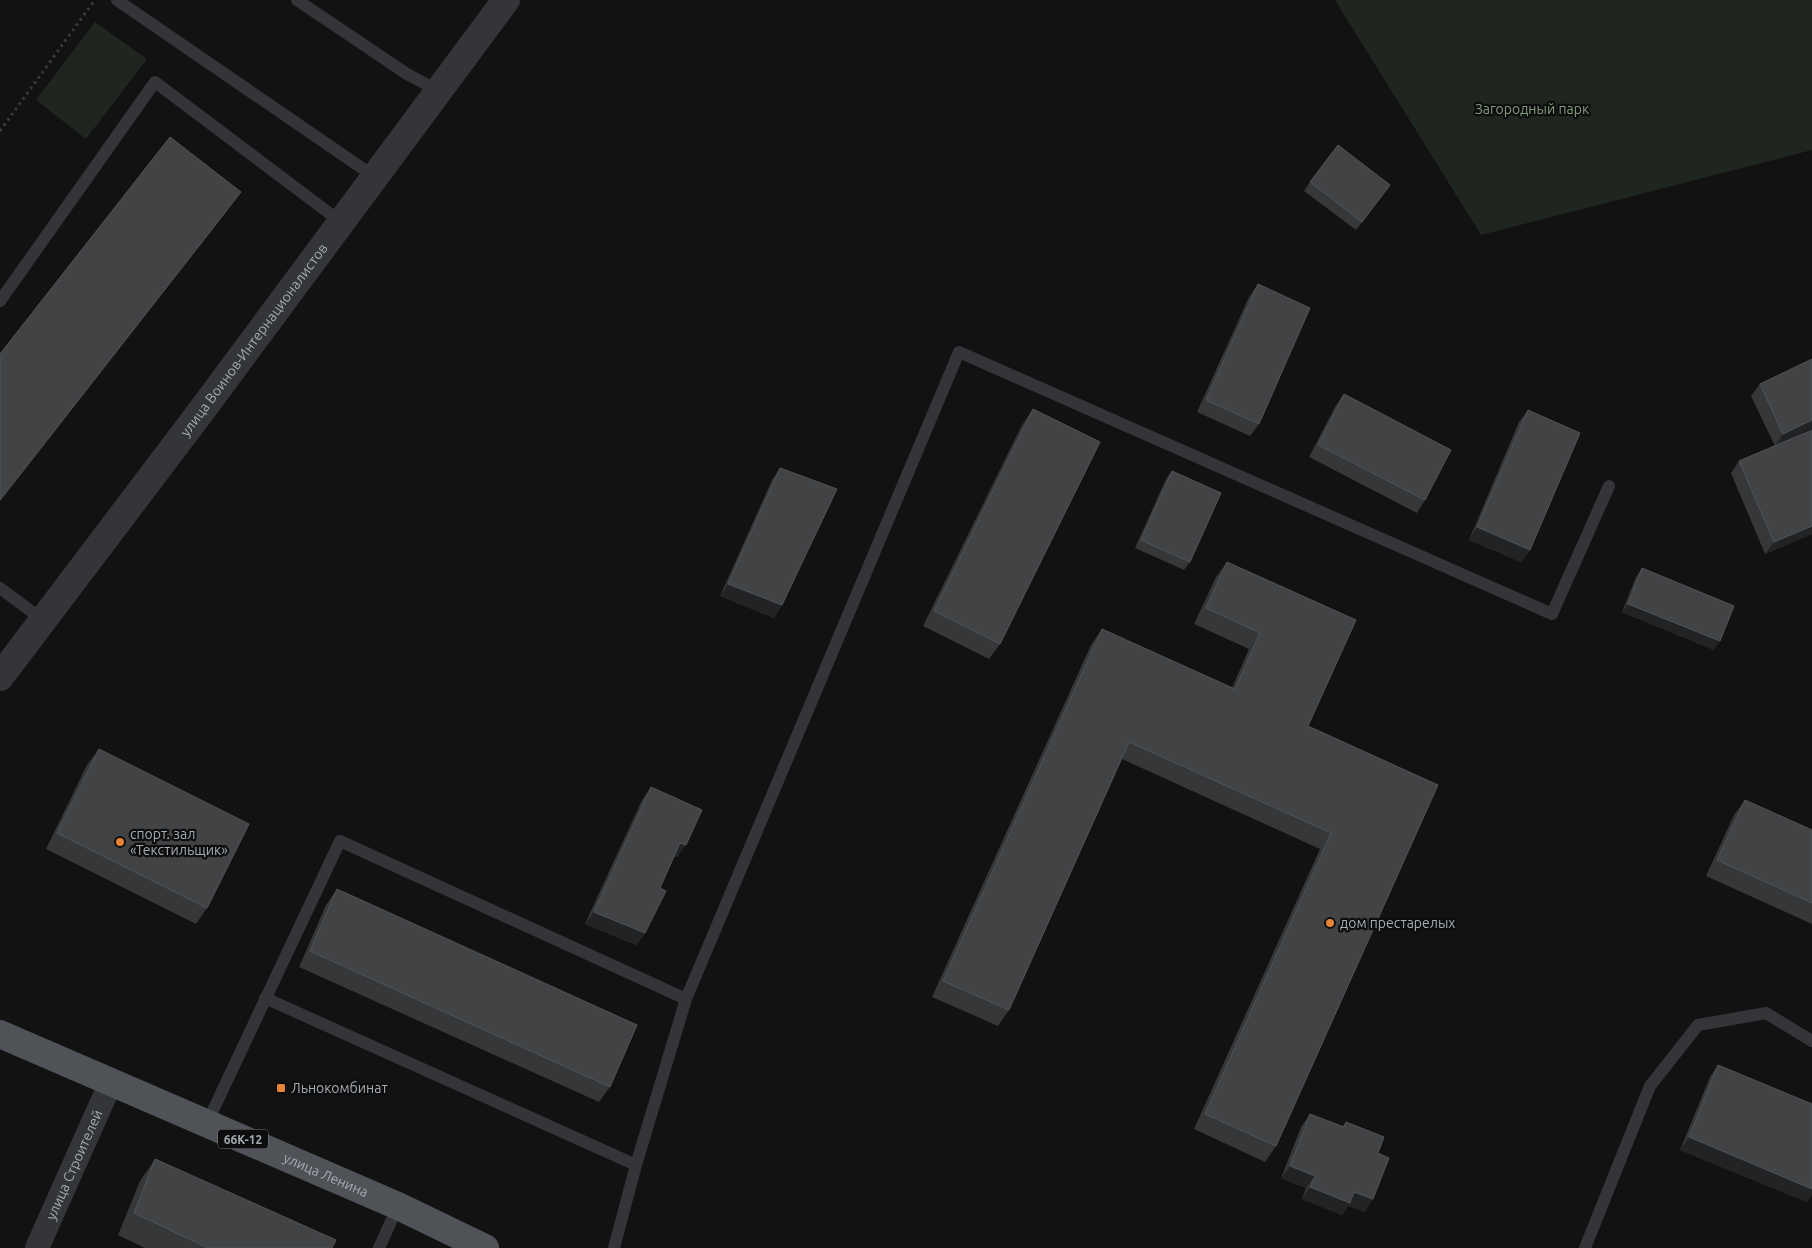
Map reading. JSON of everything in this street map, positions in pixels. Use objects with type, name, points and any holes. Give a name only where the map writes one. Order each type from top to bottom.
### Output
[{"type":"main road","name":"улица Ленина","points":[[0,1034],[398,1206],[485,1248]]},
{"type":"street","name":"улица Воинов-Интернационалистов","points":[[0,677],[342,222],[506,0]]},
{"type":"street","name":"улица Строителей","points":[[37,1248],[112,1082]]},
{"type":"lane","points":[[117,0],[374,177]]},
{"type":"lane","points":[[297,0],[407,74],[439,91]]},
{"type":"lane","points":[[0,301],[155,82],[342,222]]},
{"type":"lane","points":[[614,1248],[636,1165],[686,999],[959,352],[1552,614],[1609,486]]},
{"type":"lane","points":[[0,588],[43,620]]},
{"type":"lane","points":[[207,1123],[340,841],[686,999]]},
{"type":"lane","points":[[265,998],[636,1165]]},
{"type":"lane","points":[[1585,1248],[1650,1086],[1698,1025],[1766,1013],[1812,1041]]},
{"type":"lane","points":[[379,1248],[398,1206]]},
{"type":"path","points":[[0,131],[94,0]]},
{"type":"green space","name":"Загородный парк","points":[[1335,0],[1812,0],[1812,150],[1481,235]]},
{"type":"green space","points":[[95,22],[147,59],[86,139],[36,100]]},
{"type":"building","points":[[170,137],[241,192],[0,500],[0,354]]},
{"type":"building","points":[[1338,145],[1390,185],[1362,222],[1310,182]]},
{"type":"building","points":[[1258,284],[1310,308],[1259,424],[1206,400]]},
{"type":"building","points":[[1812,359],[1812,420],[1783,434],[1760,384]]},
{"type":"building","points":[[1344,394],[1451,450],[1425,500],[1318,445]]},
{"type":"building","points":[[1033,409],[1100,442],[1000,644],[934,611]]},
{"type":"building","points":[[1528,410],[1580,433],[1530,550],[1477,527]]},
{"type":"building","points":[[1812,430],[1812,526],[1774,542],[1739,461]]},
{"type":"building","points":[[780,468],[837,489],[782,605],[728,584]]},
{"type":"building","points":[[1172,471],[1221,493],[1190,562],[1141,540]]},
{"type":"building","name":"дом престарелых","points":[[1227,562],[1356,620],[1308,726],[1438,785],[1276,1146],[1205,1114],[1331,833],[1129,742],[1009,1010],[943,981],[1102,629],[1235,689],[1260,633],[1206,608]]},
{"type":"building","points":[[1642,568],[1734,606],[1720,641],[1628,604]]},
{"type":"building","points":[[99,749],[249,824],[207,908],[57,833]]},
{"type":"building","points":[[651,787],[702,810],[686,845],[680,843],[660,888],[666,891],[645,933],[594,912]]},
{"type":"building","points":[[1745,800],[1812,830],[1812,903],[1717,860]]},
{"type":"building","points":[[337,889],[637,1025],[610,1087],[310,951]]},
{"type":"building","points":[[1718,1065],[1812,1104],[1812,1189],[1689,1137]]},
{"type":"building","points":[[1310,1114],[1344,1127],[1346,1122],[1384,1137],[1378,1153],[1389,1158],[1373,1199],[1354,1192],[1350,1203],[1310,1187],[1315,1176],[1290,1166]]},
{"type":"building","points":[[155,1159],[336,1240],[332,1248],[208,1248],[134,1213]]},
{"type":"place","name":"спорт. зал «Текстильщик»","points":[[120,842]]},
{"type":"place","name":"дом престарелых","points":[[1330,923]]},
{"type":"place","name":"Льнокомбинат","points":[[281,1088]]}]
